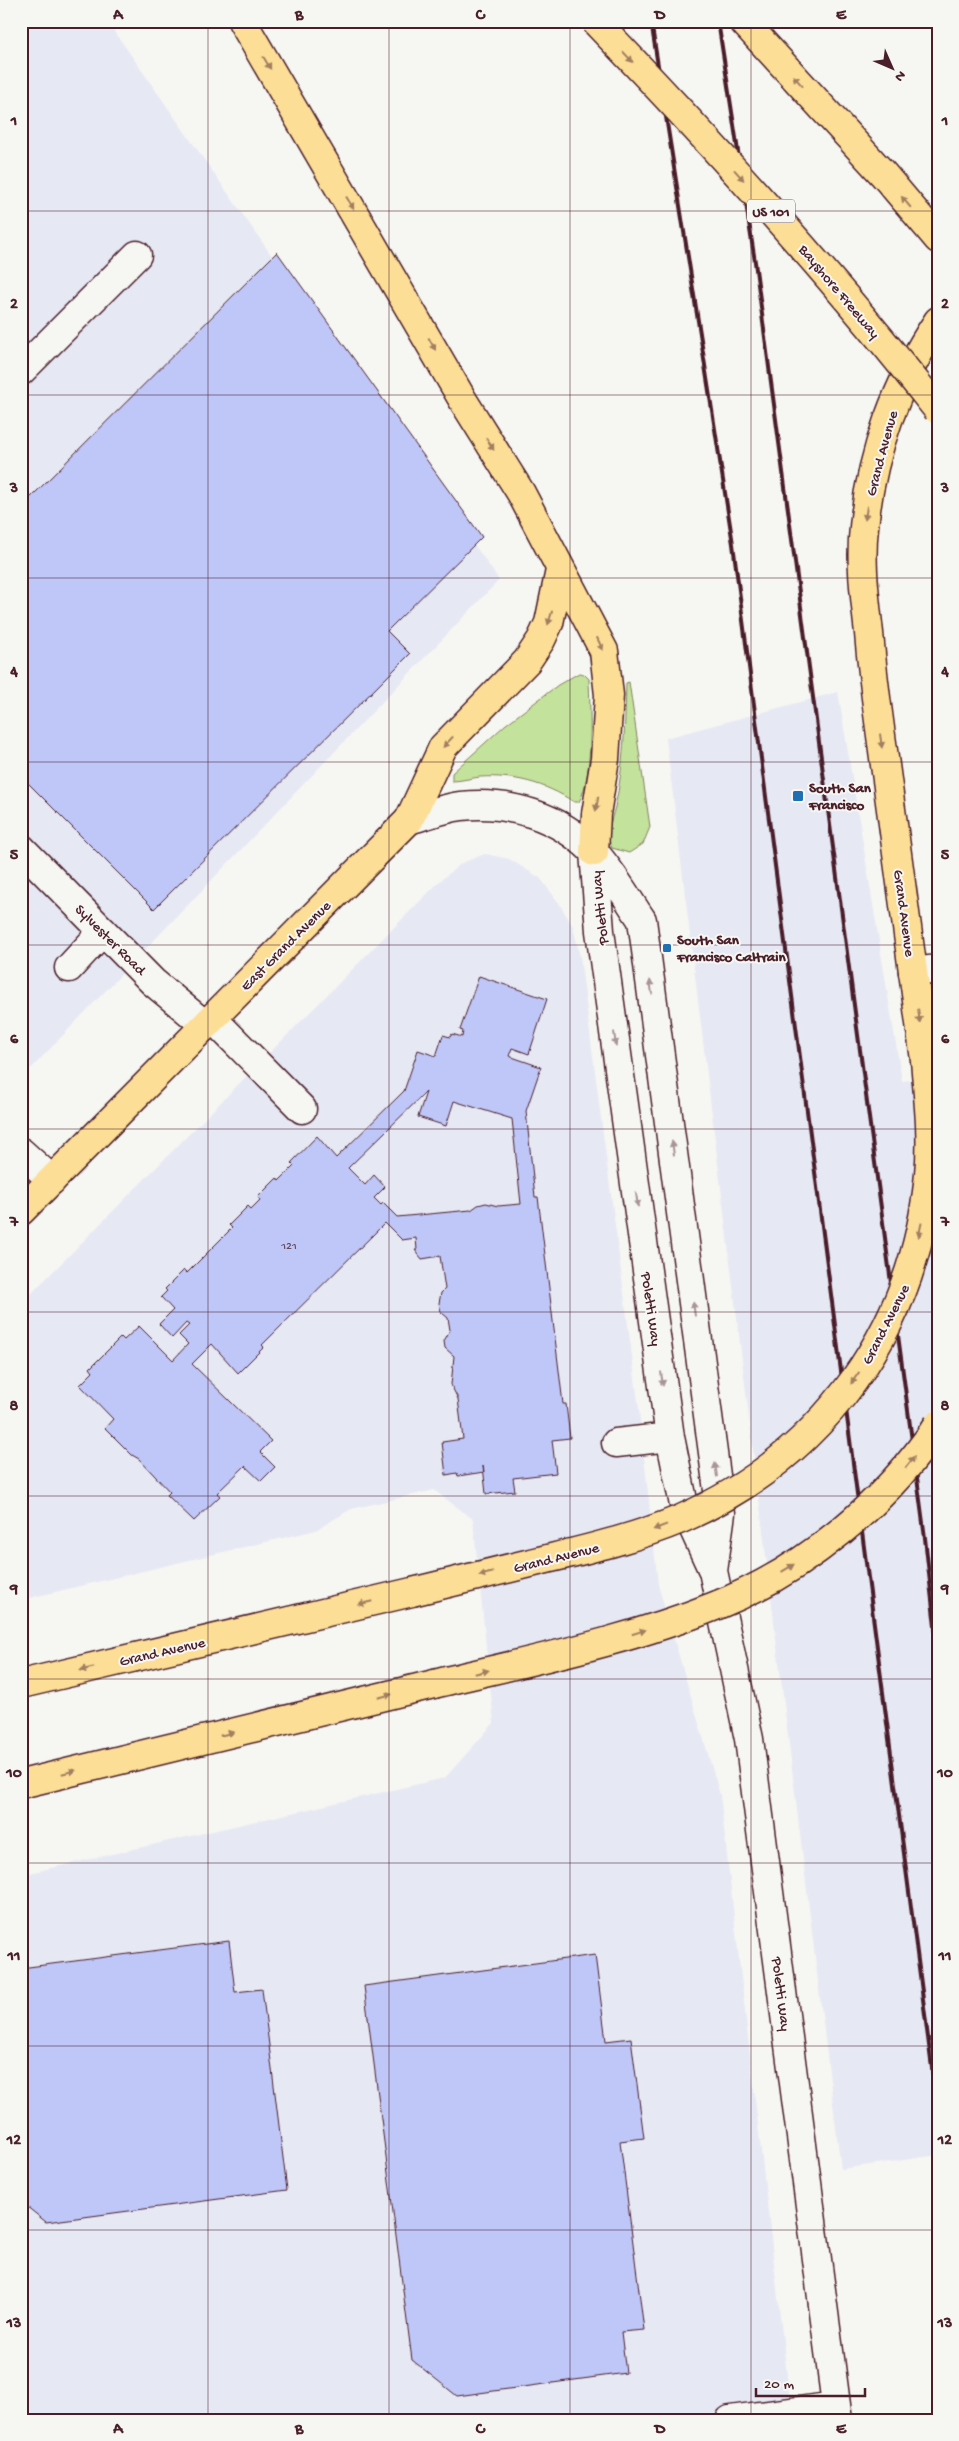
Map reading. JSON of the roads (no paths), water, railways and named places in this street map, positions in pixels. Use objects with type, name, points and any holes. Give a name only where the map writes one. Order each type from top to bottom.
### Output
[{"type":"main road","points":[[242,21],[414,313],[464,402],[521,493],[604,651],[609,695],[605,759],[596,814],[594,852]]},
{"type":"main road","name":"Bayshore Freeway","points":[[595,21],[805,248],[938,410]]},
{"type":"main road","points":[[743,21],[884,175],[938,239]]},
{"type":"main road","name":"Grand Avenue","points":[[21,1684],[600,1546],[680,1519],[716,1502],[751,1481],[783,1457],[832,1409],[874,1350],[906,1282],[923,1218],[929,1172],[931,1134],[925,1060],[926,970],[875,692],[863,570],[864,528],[870,484],[895,400],[917,352],[938,321]]},
{"type":"main road","points":[[409,820],[443,747],[527,661],[541,640],[549,623],[560,570]]},
{"type":"main road","name":"East Grand Avenue","points":[[21,1211],[409,820]]},
{"type":"main road","points":[[21,1784],[434,1684],[657,1627],[717,1606],[803,1559],[842,1530],[868,1507],[904,1469],[938,1425]]},
{"type":"street","points":[[21,372],[137,255]]},
{"type":"street","name":"East Grand Avenue","points":[[409,820],[460,806],[498,805],[534,813],[556,824],[594,852]]},
{"type":"street","name":"Sylvester Road","points":[[21,848],[153,982],[208,1022],[302,1109]]},
{"type":"street","name":"Poletti Way","points":[[594,852],[600,931],[670,1437],[685,1510],[714,1571],[748,1739],[837,2413]]},
{"type":"street","name":"Poletti Way","points":[[594,852],[642,920],[721,1513],[714,1571]]},
{"type":"street","points":[[69,968],[103,931]]},
{"type":"street","points":[[21,1152],[52,1180]]},
{"type":"street","points":[[616,1443],[670,1437]]},
{"type":"street","points":[[730,2420],[837,2413]]},
{"type":"railway","points":[[651,21],[733,544],[938,2114]]},
{"type":"railway","points":[[718,21],[755,262],[925,1538],[938,1653]]},
{"type":"place","name":"South San Francisco","points":[[798,796]]},
{"type":"place","name":"South San Francisco Caltrain","points":[[667,948]]}]
